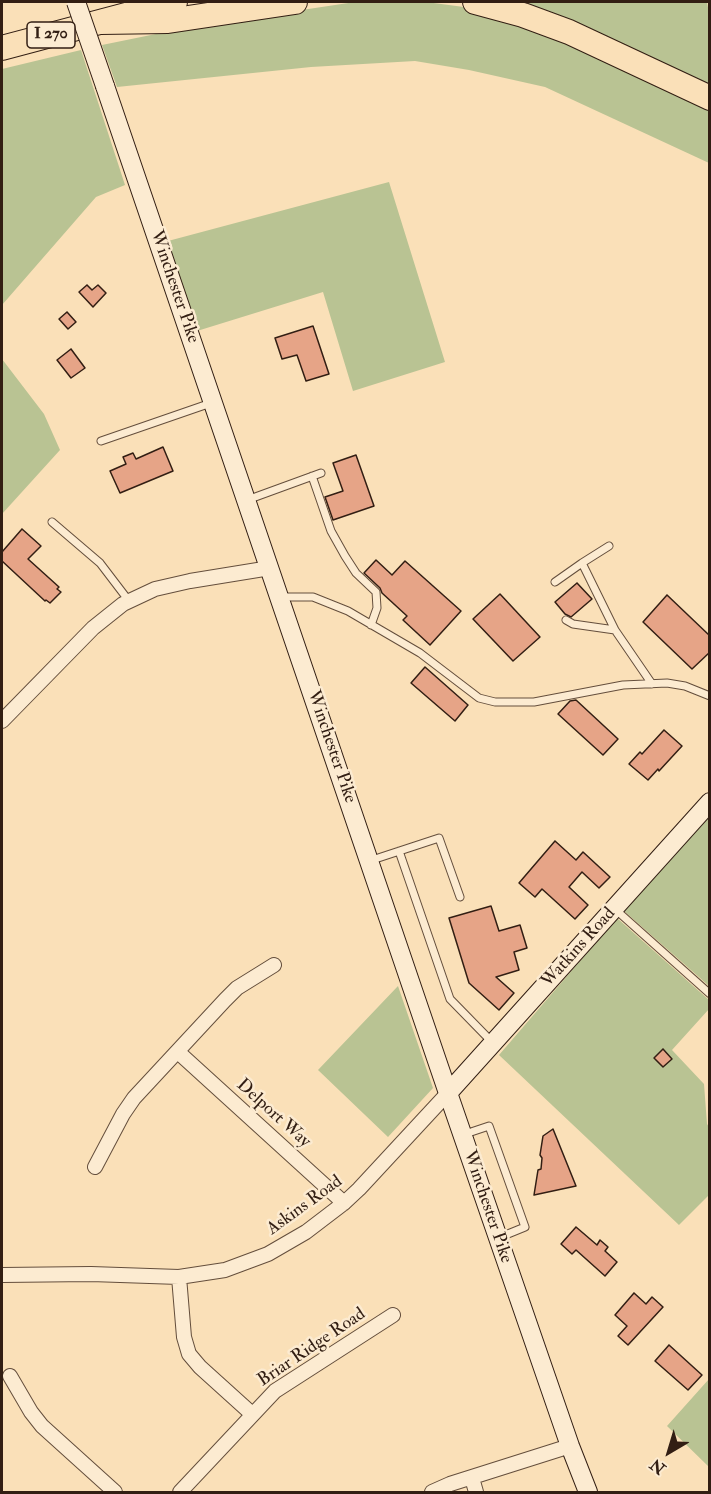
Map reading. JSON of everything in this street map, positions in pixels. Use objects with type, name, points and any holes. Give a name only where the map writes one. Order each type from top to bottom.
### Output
[{"type":"highway","name":"I 270","points":[[2,48],[175,2]]},
{"type":"highway","points":[[100,22],[168,21],[295,2]]},
{"type":"highway","points":[[476,2],[523,15],[568,32],[710,98]]},
{"type":"main road","name":"Winchester Pike","points":[[76,2],[462,1135],[588,1492]]},
{"type":"main road","name":"Watkins Road","points":[[448,1093],[710,802]]},
{"type":"street","points":[[2,721],[93,628],[129,601],[155,589],[270,568]]},
{"type":"street","points":[[95,1167],[134,1098],[237,988],[274,965]]},
{"type":"street","name":"Delport Way","points":[[178,1052],[344,1203]]},
{"type":"street","name":"Askins Road","points":[[2,1275],[179,1276],[225,1270],[268,1254],[306,1232],[344,1203],[448,1093]]},
{"type":"street","points":[[179,1276],[184,1336],[189,1354],[200,1367],[252,1414]]},
{"type":"street","name":"Briar Ridge Road","points":[[180,1492],[275,1391],[393,1315]]},
{"type":"street","points":[[10,1376],[42,1426],[115,1492]]},
{"type":"street","points":[[432,1492],[450,1484],[570,1446]]},
{"type":"street","points":[[472,1478],[476,1492]]},
{"type":"lane","points":[[101,441],[213,402]]},
{"type":"lane","points":[[247,500],[321,473]]},
{"type":"lane","points":[[312,476],[328,523],[345,556],[356,573],[376,592],[377,608],[371,625]]},
{"type":"lane","points":[[51,522],[100,563],[129,601]]},
{"type":"lane","points":[[555,582],[609,546]]},
{"type":"lane","points":[[582,563],[615,630],[652,684]]},
{"type":"lane","points":[[280,597],[313,597],[348,611],[420,653],[479,698],[495,702],[534,702],[576,693],[652,684],[676,684],[710,696]]},
{"type":"lane","points":[[566,620],[573,624],[615,630]]},
{"type":"lane","points":[[369,861],[439,838],[460,897]]},
{"type":"lane","points":[[399,851],[450,999],[494,1043]]},
{"type":"lane","points":[[614,908],[710,994]]},
{"type":"lane","points":[[462,1135],[489,1125],[525,1227],[498,1238]]},
{"type":"green space","points":[[355,2],[426,2],[464,7],[518,20],[709,106],[709,163],[545,87],[469,70],[415,61],[311,67],[117,87],[102,45],[195,26]]},
{"type":"green space","points":[[497,2],[707,2],[710,19],[709,92]]},
{"type":"green space","points":[[81,50],[125,185],[96,197],[2,305],[2,69]]},
{"type":"green space","points":[[389,182],[445,362],[353,391],[323,292],[197,331],[168,241]]},
{"type":"green space","points":[[2,359],[44,414],[60,450],[2,514]]},
{"type":"green space","points":[[709,814],[709,986],[624,911]]},
{"type":"green space","points":[[617,918],[709,1000],[709,1009],[672,1050],[704,1084],[709,1127],[709,1195],[679,1225],[499,1055]]},
{"type":"green space","points":[[398,986],[433,1088],[388,1137],[318,1070]]},
{"type":"green space","points":[[709,1379],[709,1467],[667,1426]]},
{"type":"building","points":[[87,285],[92,290],[98,285],[106,293],[93,307],[79,292]]},
{"type":"building","points":[[67,312],[76,322],[68,329],[59,319]]},
{"type":"building","points":[[313,326],[329,374],[306,381],[297,355],[282,359],[275,338]]},
{"type":"building","points":[[71,349],[85,368],[71,378],[57,360]]},
{"type":"building","points":[[163,447],[173,471],[120,493],[110,471],[126,464],[123,457],[133,453],[136,459]]},
{"type":"building","points":[[356,455],[374,506],[333,520],[325,497],[343,491],[333,463]]},
{"type":"building","points":[[22,529],[41,546],[28,559],[59,587],[57,589],[61,592],[50,603],[2,561],[2,552]]},
{"type":"building","points":[[376,560],[392,575],[405,561],[461,611],[430,645],[403,620],[407,616],[364,573]]},
{"type":"building","points":[[577,583],[592,599],[571,617],[565,614],[555,602]]},
{"type":"building","points":[[500,594],[540,637],[513,661],[473,619]]},
{"type":"building","points":[[667,595],[710,636],[710,652],[692,669],[643,622]]},
{"type":"building","points":[[425,667],[468,705],[455,721],[411,683]]},
{"type":"building","points":[[576,700],[618,739],[603,755],[558,714],[570,701]]},
{"type":"building","points":[[664,730],[682,746],[648,780],[629,764],[640,752],[642,754]]},
{"type":"building","points":[[555,841],[576,860],[583,852],[610,877],[599,888],[582,872],[569,887],[588,905],[575,919],[542,889],[535,897],[519,883]]},
{"type":"building","points":[[491,906],[499,931],[520,925],[527,948],[514,952],[519,970],[496,977],[514,993],[499,1010],[469,983],[449,918]]},
{"type":"building","points":[[663,1049],[672,1059],[663,1067],[654,1058]]},
{"type":"building","points":[[553,1129],[576,1186],[534,1195],[538,1170],[541,1169],[540,1155],[543,1136]]},
{"type":"building","points":[[576,1227],[597,1245],[600,1240],[608,1247],[605,1251],[617,1262],[605,1276],[576,1250],[572,1254],[561,1244]]},
{"type":"building","points":[[634,1293],[646,1304],[652,1297],[663,1307],[628,1345],[618,1336],[627,1326],[615,1315]]},
{"type":"building","points":[[669,1345],[702,1375],[688,1390],[655,1361]]}]
